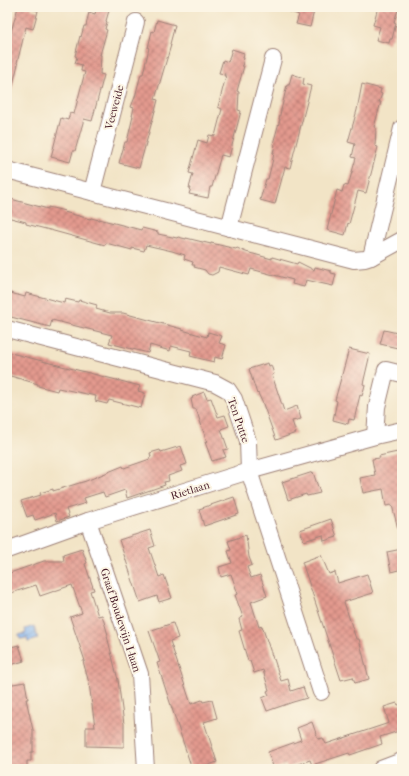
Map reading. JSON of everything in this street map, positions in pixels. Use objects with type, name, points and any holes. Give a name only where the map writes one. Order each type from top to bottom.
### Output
[{"type":"street","name":"Veeweide","points":[[92,192],[136,22]]},
{"type":"street","points":[[229,228],[273,59]]},
{"type":"street","points":[[371,257],[387,194],[396,179],[402,128]]},
{"type":"street","points":[[7,170],[358,260],[371,257],[402,240]]},
{"type":"street","name":"Ten Putte","points":[[7,329],[215,383],[228,390],[234,399],[248,441],[249,472],[321,692]]},
{"type":"street","points":[[375,436],[377,407],[386,370],[402,374]]},
{"type":"street","name":"Rietlaan","points":[[7,550],[88,521],[249,472],[375,436],[402,430]]},
{"type":"street","name":"Graaf Boudewijn I-laan","points":[[88,521],[140,674],[146,769]]},
{"type":"street","points":[[381,769],[402,761]]},
{"type":"water","points":[[34,626],[38,639],[28,642],[27,638],[20,639],[19,635],[26,633],[25,629]]},
{"type":"building","points":[[18,7],[32,7],[31,9],[38,11],[33,29],[26,27],[11,93],[7,92],[7,38],[9,39]]},
{"type":"building","points":[[97,7],[110,7],[106,21],[105,29],[107,30],[100,55],[100,74],[104,75],[92,121],[84,119],[75,151],[73,151],[70,162],[51,157],[61,118],[68,120],[70,113],[74,114],[85,72],[81,71],[82,65],[75,63],[77,57],[75,56],[80,36],[81,37],[84,26],[86,26],[89,12],[95,14]]},
{"type":"building","points":[[315,7],[310,27],[296,24],[299,15],[279,8]]},
{"type":"building","points":[[378,7],[399,7],[394,22],[396,23],[392,39],[390,39],[389,43],[376,40],[380,27],[373,25]]},
{"type":"building","points":[[157,20],[175,25],[171,45],[155,99],[158,100],[139,168],[119,163],[125,142],[127,142],[133,116],[134,108],[131,107],[141,74],[143,74],[152,31],[154,32]]},
{"type":"building","points":[[232,49],[244,53],[242,66],[244,66],[237,91],[239,92],[238,110],[241,111],[229,157],[221,155],[212,187],[210,187],[208,198],[189,194],[193,174],[189,173],[198,140],[207,143],[209,135],[215,136],[222,109],[218,107],[226,76],[224,76],[225,74],[219,73],[223,60],[228,62]]},
{"type":"building","points":[[292,74],[304,78],[303,84],[311,86],[290,168],[285,167],[275,204],[260,200],[266,179],[268,179],[274,153],[275,145],[273,144],[287,85],[289,85]]},
{"type":"building","points":[[362,84],[381,89],[380,93],[382,94],[379,102],[381,102],[374,127],[376,128],[375,146],[378,147],[366,193],[358,191],[345,235],[327,230],[337,190],[342,192],[344,185],[348,186],[356,158],[352,157],[355,144],[348,142],[357,110]]},
{"type":"building","points":[[7,198],[48,209],[48,207],[65,211],[64,212],[90,219],[99,219],[141,230],[142,228],[158,232],[158,234],[237,248],[272,259],[272,257],[297,264],[298,262],[314,270],[315,267],[331,271],[331,273],[336,274],[333,286],[306,280],[304,287],[292,284],[293,280],[251,269],[249,275],[219,267],[218,272],[212,275],[208,274],[205,270],[194,267],[195,265],[192,265],[193,262],[184,259],[185,255],[172,251],[146,245],[144,251],[132,248],[132,250],[106,243],[105,245],[26,224],[26,222],[7,217]]},
{"type":"building","points":[[7,292],[25,297],[26,293],[64,303],[65,299],[78,302],[79,300],[97,305],[96,309],[110,313],[123,313],[207,337],[208,332],[222,336],[219,343],[226,345],[222,359],[215,357],[214,362],[190,356],[191,351],[171,346],[170,351],[150,345],[148,353],[109,343],[112,335],[52,320],[50,327],[7,316]]},
{"type":"building","points":[[384,330],[402,334],[402,349],[380,344]]},
{"type":"building","points":[[349,349],[370,354],[363,384],[365,385],[362,396],[360,395],[354,420],[349,419],[348,424],[333,420],[337,401],[335,400]]},
{"type":"building","points":[[7,352],[140,386],[138,391],[145,393],[141,408],[109,400],[107,404],[95,401],[96,396],[58,388],[57,391],[7,375]]},
{"type":"building","points":[[268,363],[269,366],[271,365],[274,374],[272,375],[284,411],[297,406],[301,419],[292,421],[296,433],[276,440],[263,404],[258,393],[257,394],[249,369]]},
{"type":"building","points":[[204,392],[207,399],[211,398],[218,417],[225,415],[229,426],[221,429],[228,449],[223,450],[226,457],[212,461],[196,409],[193,409],[191,399],[193,398],[192,397]]},
{"type":"building","points":[[181,446],[187,464],[180,466],[182,471],[168,476],[169,481],[164,482],[165,485],[127,498],[125,490],[105,497],[103,492],[84,498],[86,503],[66,509],[69,517],[57,521],[55,513],[35,520],[33,515],[27,517],[21,501],[41,495],[40,493],[53,489],[53,491],[86,481],[123,466],[124,468],[150,459],[150,453],[160,450],[161,452]]},
{"type":"building","points":[[402,451],[402,528],[398,529],[392,505],[386,506],[383,489],[363,493],[360,478],[375,475],[372,459]]},
{"type":"building","points":[[313,472],[320,493],[307,496],[306,494],[288,500],[282,482]]},
{"type":"building","points":[[234,497],[239,514],[204,526],[199,509]]},
{"type":"building","points":[[331,519],[337,537],[324,541],[323,535],[304,541],[300,530]]},
{"type":"building","points":[[150,530],[155,546],[149,548],[159,577],[164,575],[172,598],[159,602],[157,596],[140,602],[119,540]]},
{"type":"building","points":[[246,535],[249,557],[252,565],[247,567],[251,578],[260,575],[267,596],[251,602],[259,627],[262,626],[281,681],[288,679],[291,691],[303,687],[307,698],[267,711],[262,698],[269,695],[267,691],[269,690],[263,670],[254,673],[250,661],[248,661],[239,631],[242,630],[239,619],[243,617],[235,595],[238,594],[231,574],[221,577],[219,567],[232,563],[228,551],[231,550],[228,541]]},
{"type":"building","points":[[82,549],[87,563],[85,564],[94,590],[90,591],[98,616],[102,615],[118,680],[124,724],[124,747],[86,746],[86,727],[95,727],[89,683],[83,661],[85,661],[70,617],[82,613],[72,585],[40,596],[36,585],[7,593],[7,574],[44,561],[64,561],[63,555]]},
{"type":"building","points":[[402,549],[402,569],[391,572],[387,552]]},
{"type":"building","points":[[321,555],[329,574],[335,572],[338,583],[367,574],[373,593],[344,602],[356,639],[359,639],[369,679],[355,683],[353,677],[341,680],[302,562]]},
{"type":"building","points":[[173,623],[178,638],[170,641],[191,704],[202,700],[203,702],[212,700],[217,718],[204,722],[217,762],[198,769],[192,769],[157,663],[160,662],[149,631]]},
{"type":"building","points":[[19,645],[24,661],[7,666],[7,648]]},
{"type":"building","points":[[25,682],[28,699],[26,699],[33,730],[33,752],[31,752],[31,761],[27,761],[27,769],[8,769],[9,722],[7,722],[7,685]]},
{"type":"building","points":[[397,703],[398,705],[402,704],[402,730],[380,737],[382,744],[350,755],[349,753],[312,765],[310,760],[287,768],[286,765],[274,769],[268,752],[301,740],[297,728],[312,722],[318,739],[323,738],[326,744],[389,723],[384,707]]}]
